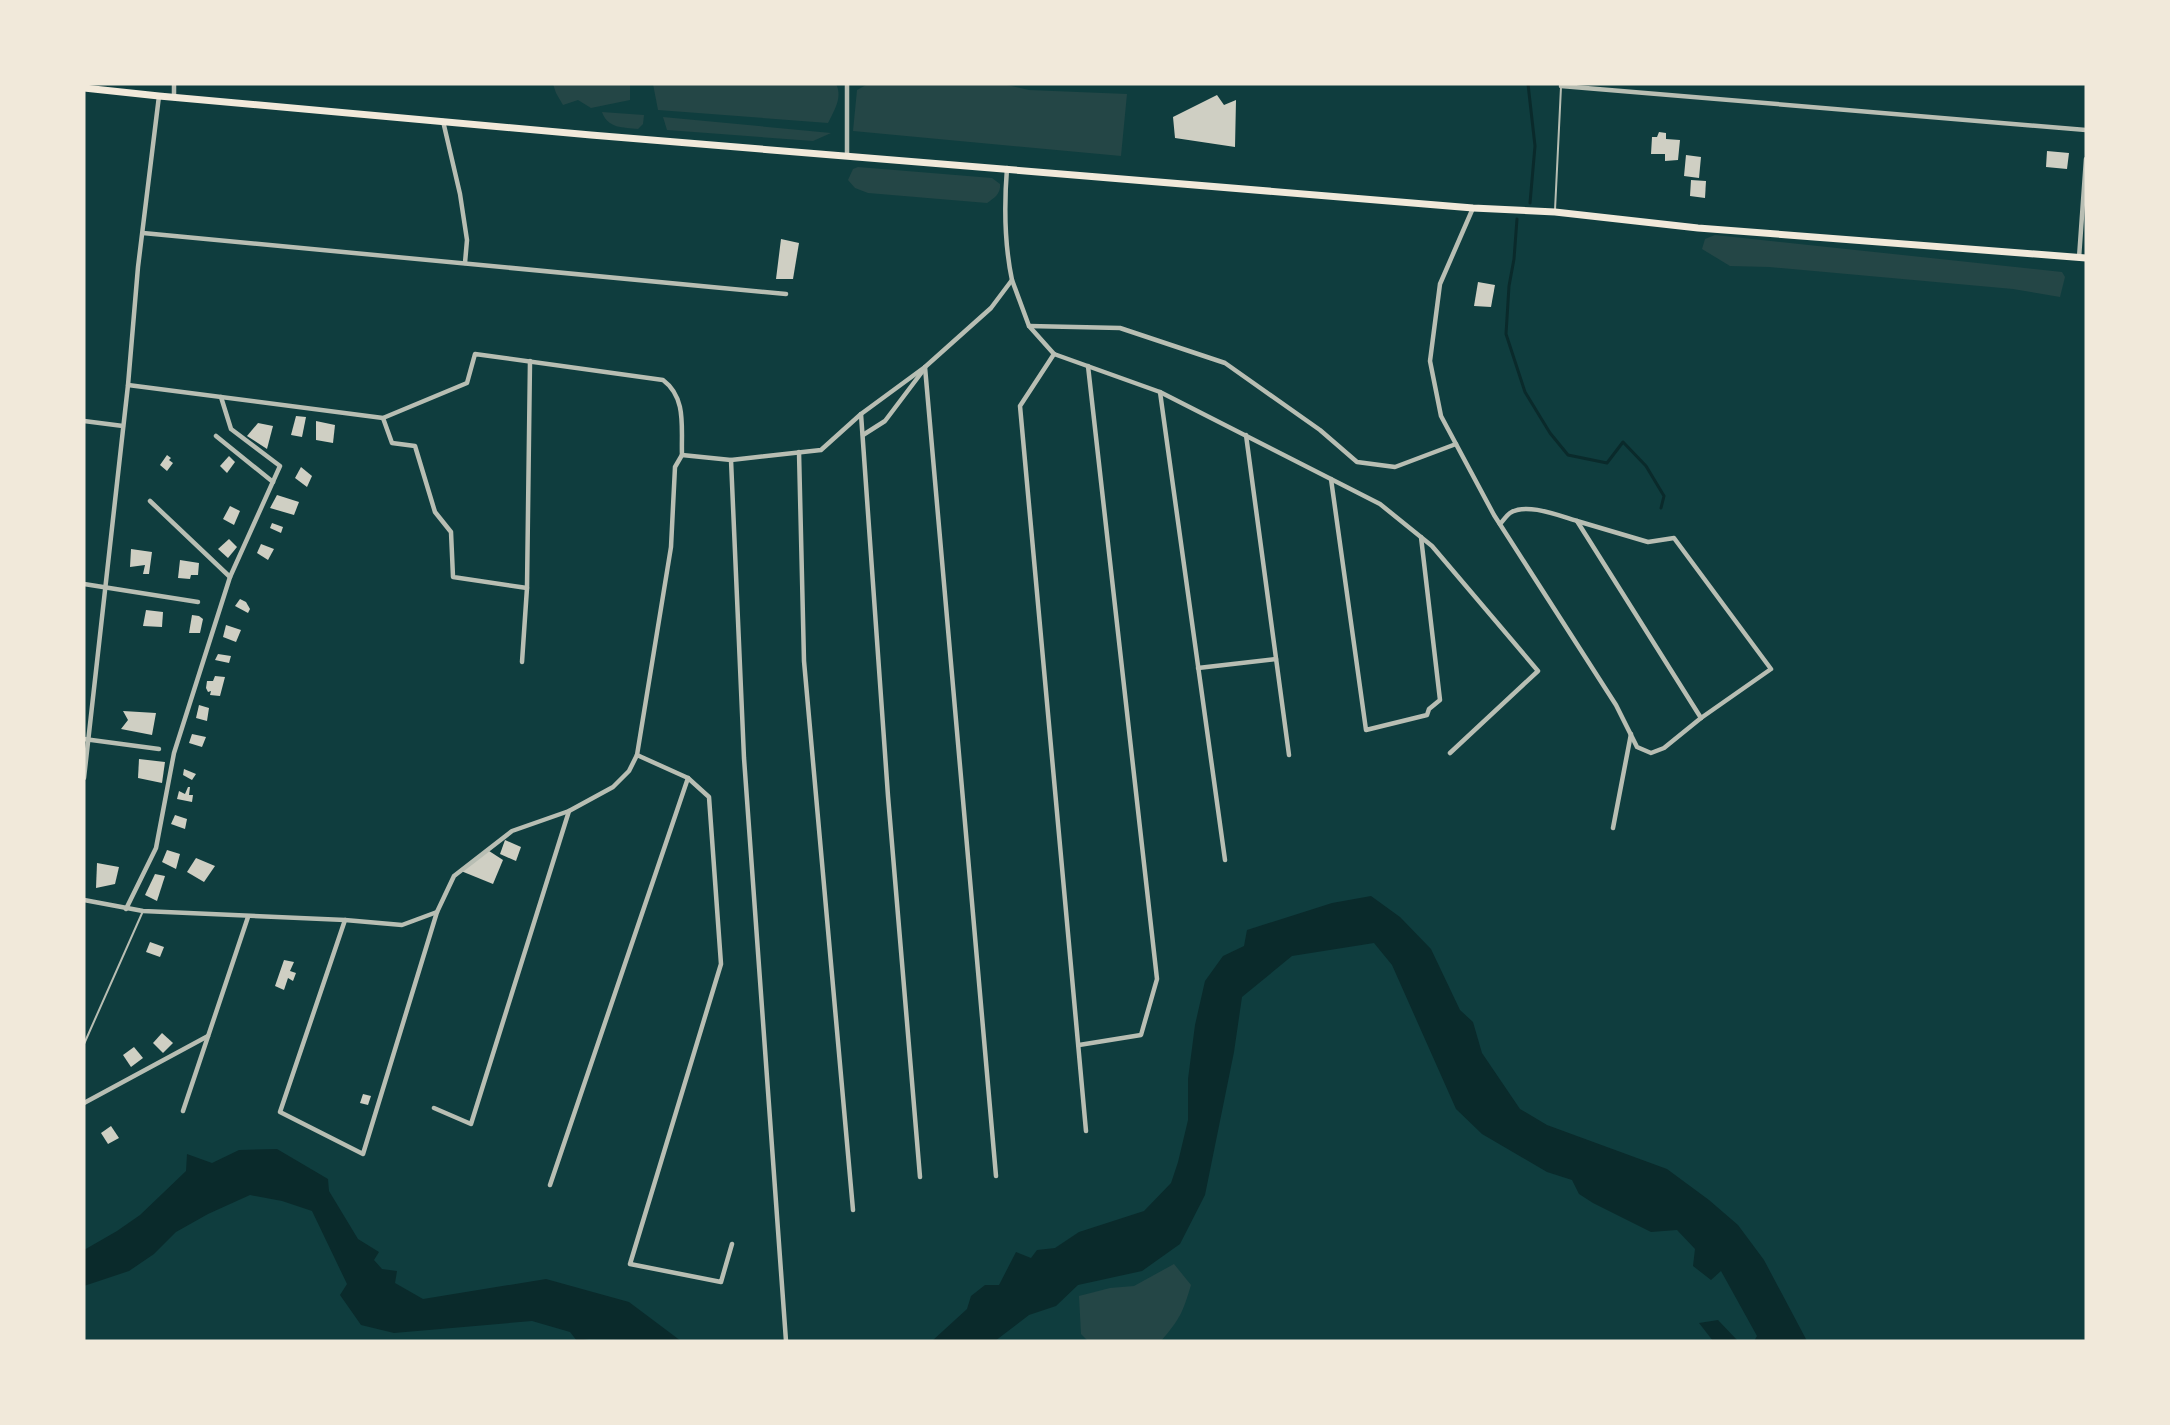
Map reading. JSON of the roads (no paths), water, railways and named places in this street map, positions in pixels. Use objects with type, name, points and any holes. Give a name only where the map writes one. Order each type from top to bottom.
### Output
[{"type":"main road","points":[[84,88],[591,135],[1473,208],[1555,212],[1698,228],[2083,258]]},
{"type":"street","points":[[174,84],[174,98]]},
{"type":"street","points":[[847,84],[847,155]]},
{"type":"street","points":[[1561,85],[2086,130]]},
{"type":"street","points":[[84,778],[128,385],[138,267],[159,96]]},
{"type":"street","points":[[443,121],[467,240],[465,263]]},
{"type":"street","points":[[2083,258],[2086,159]]},
{"type":"street","points":[[1007,168],[1004,203],[1006,252],[1012,280],[1029,326],[1054,354],[1160,392],[1380,504],[1432,546],[1539,671],[1450,753]]},
{"type":"street","points":[[1473,208],[1440,284],[1430,361],[1441,416],[1500,524],[1616,705],[1637,747],[1651,753],[1664,748],[1701,718],[1771,669],[1674,538],[1648,542],[1541,510],[1528,509],[1511,512],[1500,524]]},
{"type":"street","points":[[143,232],[786,294]]},
{"type":"street","points":[[682,455],[731,460],[821,450],[861,414],[926,367],[991,308],[1012,280]]},
{"type":"street","points":[[1029,326],[1120,328],[1226,363],[1320,430],[1357,462],[1395,467],[1455,444]]},
{"type":"street","points":[[128,385],[383,418],[467,383],[475,354],[663,380],[673,388],[681,406],[682,455],[675,467],[671,547],[638,755],[629,771],[613,787],[569,811],[512,831],[454,876],[436,912],[363,1154],[280,1112],[345,920]]},
{"type":"street","points":[[1054,354],[1020,406],[1086,1131]]},
{"type":"street","points":[[522,663],[527,588],[530,361]]},
{"type":"street","points":[[1079,1045],[1141,1035],[1157,979],[1088,366]]},
{"type":"street","points":[[863,435],[885,421],[926,367]]},
{"type":"street","points":[[926,367],[996,1176]]},
{"type":"street","points":[[1160,392],[1225,860]]},
{"type":"street","points":[[126,909],[156,848],[174,753],[230,577],[280,466],[231,429],[221,397]]},
{"type":"street","points":[[861,414],[888,796],[920,1177]]},
{"type":"street","points":[[383,418],[392,442],[415,446],[435,512],[451,532],[453,577],[527,588]]},
{"type":"street","points":[[84,421],[123,426]]},
{"type":"street","points":[[1246,435],[1289,755]]},
{"type":"street","points":[[216,436],[273,482]]},
{"type":"street","points":[[800,452],[804,661],[853,1210]]},
{"type":"street","points":[[731,460],[744,758],[786,1341]]},
{"type":"street","points":[[1331,479],[1366,730],[1427,715],[1429,709],[1440,700],[1421,537]]},
{"type":"street","points":[[150,501],[230,577]]},
{"type":"street","points":[[1577,520],[1701,718]]},
{"type":"street","points":[[84,584],[198,602]]},
{"type":"street","points":[[1198,668],[1276,658]]},
{"type":"street","points":[[1612,828],[1631,735]]},
{"type":"street","points":[[87,740],[159,749]]},
{"type":"street","points":[[638,755],[688,778],[709,796],[721,964],[630,1264],[721,1282],[732,1244]]},
{"type":"street","points":[[550,1185],[688,778]]},
{"type":"street","points":[[434,1108],[471,1124],[569,811]]},
{"type":"street","points":[[84,900],[142,911],[345,920],[402,925],[436,912]]},
{"type":"street","points":[[183,1111],[248,917]]},
{"type":"street","points":[[84,1103],[208,1036]]},
{"type":"lane","points":[[1555,212],[1561,85]]},
{"type":"lane","points":[[84,1044],[142,911]]},
{"type":"waterway","points":[[1528,84],[1535,146],[1530,203]]},
{"type":"waterway","points":[[1517,219],[1506,334],[1525,392],[1550,433],[1568,455],[1607,463],[1623,442],[1646,466],[1664,496],[1661,508]]}]
